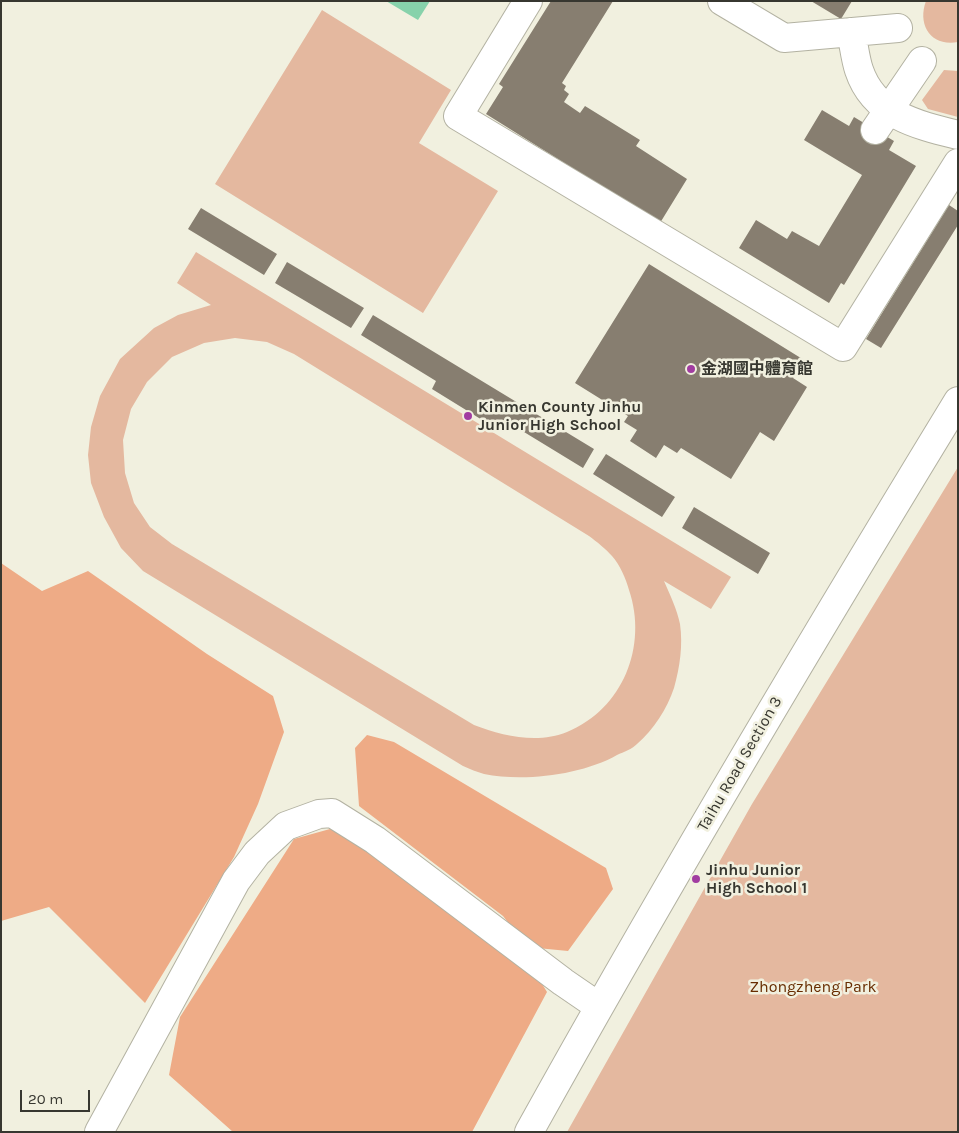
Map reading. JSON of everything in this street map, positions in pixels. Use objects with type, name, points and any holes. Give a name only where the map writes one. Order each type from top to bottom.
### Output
[{"type":"street","points":[[528,1],[458,116],[843,347],[958,163]]},
{"type":"street","points":[[722,1],[784,38],[898,28]]},
{"type":"street","points":[[851,32],[859,71],[882,120]]},
{"type":"street","points":[[882,120],[922,61]]},
{"type":"street","points":[[882,120],[910,122],[958,135]]},
{"type":"street","name":"Taihu Road Section 3","points":[[529,1132],[598,1006],[814,636],[958,401]]},
{"type":"street","points":[[100,1132],[236,881],[257,853],[286,826],[319,814],[332,813],[375,840],[563,982],[598,1006]]},
{"type":"green space","points":[[926,1],[958,1],[958,42],[940,41],[929,32],[923,18]]},
{"type":"green space","points":[[322,10],[451,90],[419,143],[498,191],[423,313],[215,184]]},
{"type":"green space","points":[[944,70],[958,71],[958,117],[928,109],[922,100]]},
{"type":"green space","points":[[196,252],[731,577],[711,609],[664,581],[680,624],[681,648],[679,664],[674,688],[668,704],[643,738],[630,749],[603,762],[570,772],[534,777],[484,774],[463,766],[143,571],[121,548],[104,517],[91,483],[88,455],[91,427],[100,396],[120,359],[154,328],[178,315],[211,305],[177,283]],"holes":[[[235,338],[267,342],[294,354],[589,536],[610,553],[620,568],[628,586],[634,611],[635,633],[626,673],[616,692],[603,708],[587,722],[567,732],[544,738],[508,735],[474,725],[172,544],[150,527],[134,503],[125,473],[123,440],[131,409],[147,382],[172,357],[204,343]]]},
{"type":"green space","name":"Zhongzheng Park","points":[[958,467],[958,1132],[567,1132],[752,804]]},
{"type":"shaded area","points":[[386,1],[430,1],[418,20]]},
{"type":"shaded area","points":[[1,563],[42,591],[88,571],[207,654],[273,696],[284,732],[258,804],[234,857],[145,1003],[49,907],[1,921]]},
{"type":"shaded area","points":[[367,735],[394,742],[606,868],[613,889],[568,951],[527,947],[503,916],[359,806],[355,748]]},
{"type":"shaded area","points":[[330,829],[353,838],[539,979],[547,992],[472,1132],[233,1132],[169,1075],[180,1017],[294,839]]},
{"type":"building","points":[[551,1],[613,1],[562,83],[566,86],[564,90],[569,94],[564,102],[580,113],[585,106],[640,140],[636,146],[687,179],[660,223],[486,114],[503,87],[499,84]]},
{"type":"building","points":[[811,1],[852,1],[841,19]]},
{"type":"building","points":[[822,110],[849,126],[854,117],[894,141],[889,150],[916,166],[844,285],[841,283],[829,303],[739,248],[756,220],[787,239],[792,231],[819,246],[862,175],[804,140]]},
{"type":"building","points":[[949,205],[958,211],[958,225],[881,348],[866,339]]},
{"type":"building","points":[[201,208],[277,254],[264,275],[188,229]]},
{"type":"building","points":[[287,262],[364,308],[351,328],[275,283]]},
{"type":"building","name":"金湖國中體育館","points":[[649,264],[804,360],[793,378],[807,387],[774,441],[760,432],[731,479],[681,448],[677,453],[664,445],[656,458],[630,441],[637,430],[624,422],[628,416],[575,383]]},
{"type":"building","points":[[373,315],[594,449],[583,468],[506,421],[500,431],[432,389],[436,381],[361,335]]},
{"type":"building","points":[[606,454],[675,497],[662,517],[593,474]]},
{"type":"building","points":[[694,507],[770,553],[758,574],[682,528]]},
{"type":"place","name":"金湖國中體育館","points":[[691,369]]},
{"type":"place","name":"Kinmen County Jinhu Junior High School","points":[[468,416]]},
{"type":"place","name":"Jinhu Junior High School 1","points":[[696,879]]}]
